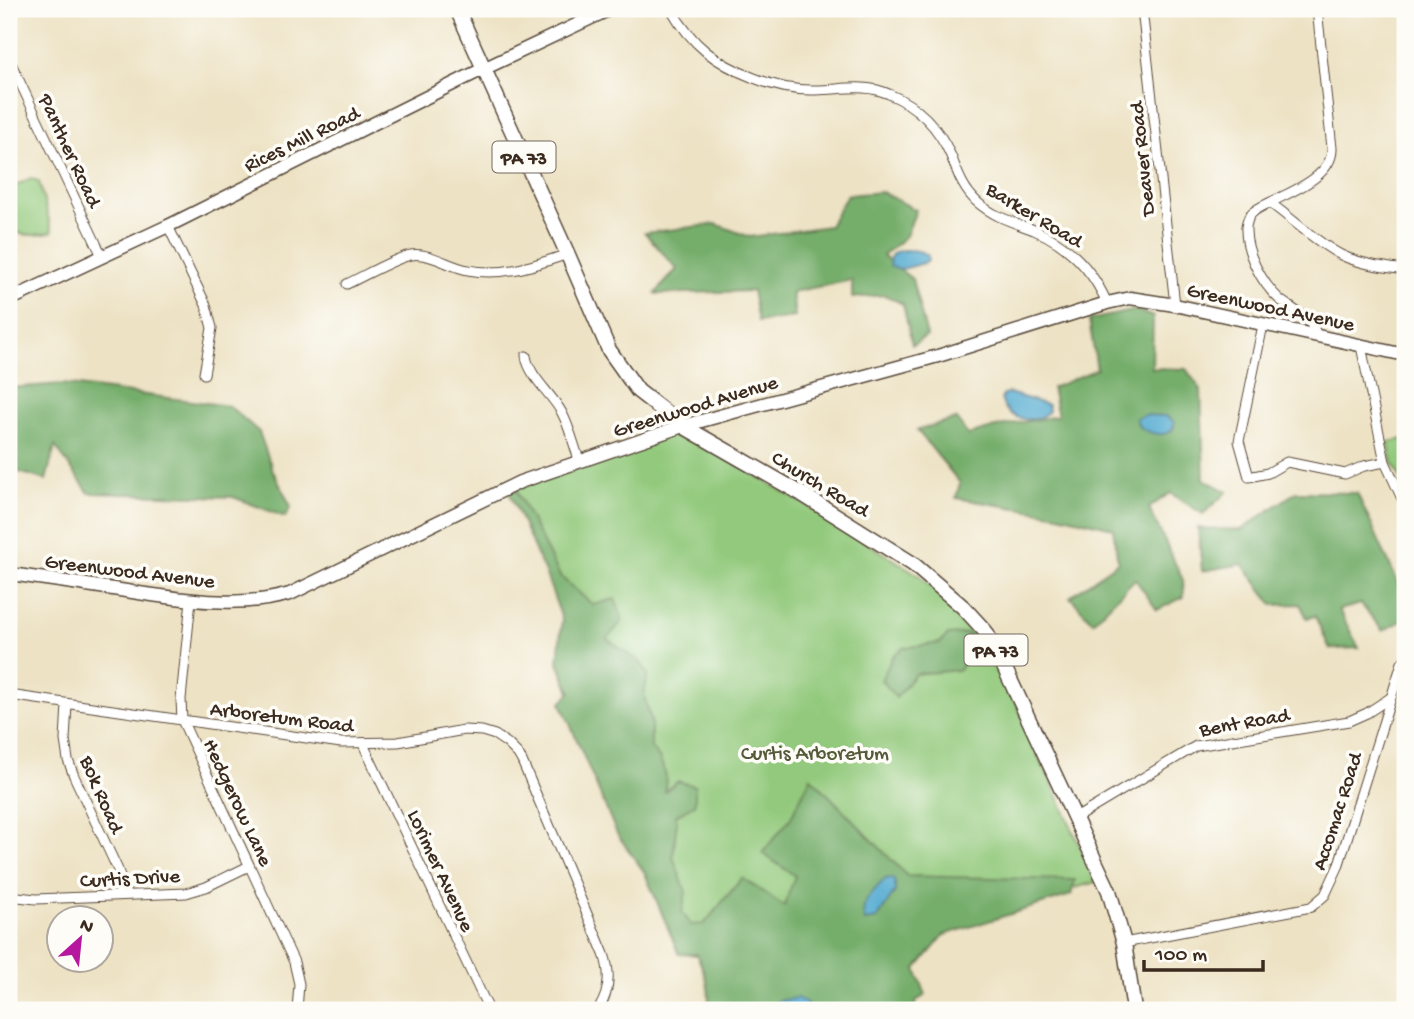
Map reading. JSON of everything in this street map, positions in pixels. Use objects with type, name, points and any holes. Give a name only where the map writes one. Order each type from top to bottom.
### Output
[{"type":"main road","name":"Church Road","points":[[457,9],[609,350],[638,391],[683,426],[913,564],[963,607],[985,631],[1109,891],[1124,943],[1134,1010]]},
{"type":"main road","name":"Rices Mill Road","points":[[9,300],[168,226],[610,9]]},
{"type":"main road","name":"Greenwood Avenue","points":[[9,574],[191,600],[258,600],[290,594],[520,482],[683,426],[937,356],[1130,298],[1175,305],[1405,355]]},
{"type":"street","name":"Barker Road","points":[[671,9],[698,46],[716,61],[737,72],[783,88],[813,91],[860,87],[878,90],[915,108],[936,130],[950,153],[959,179],[975,200],[992,213],[1036,231],[1077,257],[1091,273],[1107,303]]},
{"type":"street","name":"Deaver Road","points":[[1142,9],[1175,305]]},
{"type":"street","points":[[1315,335],[1312,325],[1278,298],[1268,286],[1256,267],[1246,233],[1248,218],[1255,210],[1314,178],[1328,164],[1332,154],[1317,9]]},
{"type":"street","name":"Panther Road","points":[[9,59],[102,256]]},
{"type":"street","points":[[1270,203],[1343,256],[1405,270]]},
{"type":"street","points":[[168,226],[206,305],[212,328],[204,374]]},
{"type":"street","points":[[347,284],[410,255],[424,256],[471,271],[495,272],[511,271],[568,254]]},
{"type":"street","points":[[1263,325],[1239,440],[1249,477],[1268,473],[1287,462],[1345,474],[1364,466],[1385,462]]},
{"type":"street","points":[[1361,345],[1385,462],[1405,505]]},
{"type":"street","points":[[526,356],[532,372],[564,415],[580,462]]},
{"type":"street","name":"Hedgerow Lane","points":[[191,600],[181,699],[182,720],[294,962],[299,984],[297,1010]]},
{"type":"street","points":[[1390,698],[1405,659]]},
{"type":"street","name":"Arboretum Road","points":[[9,695],[341,743],[398,742],[470,730],[495,735],[518,754],[606,960],[610,978],[598,1010]]},
{"type":"street","name":"Bent Road","points":[[1074,819],[1196,746],[1349,721],[1390,698]]},
{"type":"street","name":"Accomac Road","points":[[1124,943],[1311,906],[1325,895],[1338,867],[1390,698]]},
{"type":"street","name":"Bok Road","points":[[67,705],[65,740],[68,760],[118,870],[120,895]]},
{"type":"street","name":"Lorimer Avenue","points":[[363,744],[489,1010]]},
{"type":"street","name":"Curtis Drive","points":[[9,892],[18,897],[36,899],[193,891],[249,866]]},
{"type":"green space","points":[[31,178],[39,182],[52,232],[30,235],[9,229],[9,189]]},
{"type":"green space","points":[[882,192],[916,210],[906,236],[883,256],[912,279],[927,336],[912,345],[903,304],[885,295],[852,298],[852,280],[792,292],[795,317],[758,322],[752,291],[655,294],[677,269],[645,233],[716,224],[750,237],[829,226],[847,195]]},
{"type":"green space","points":[[1136,310],[1153,317],[1152,368],[1186,369],[1201,390],[1204,479],[1227,492],[1203,514],[1170,493],[1149,508],[1183,580],[1184,597],[1157,610],[1135,579],[1093,622],[1070,597],[1118,562],[1113,528],[1059,515],[956,498],[960,483],[917,430],[956,419],[968,435],[1000,426],[1058,416],[1052,388],[1097,369],[1089,320]]},
{"type":"green space","points":[[63,384],[229,406],[259,432],[273,471],[291,507],[285,517],[233,497],[89,493],[55,446],[46,480],[9,469],[9,388]]},
{"type":"green space","name":"Curtis Arboretum","points":[[677,433],[686,435],[806,505],[917,574],[963,614],[1000,667],[1096,882],[908,933],[861,1010],[707,1010],[708,989],[697,955],[679,954],[558,663],[582,654],[513,491]]},
{"type":"green space","points":[[1405,439],[1405,487],[1392,461],[1388,442]]},
{"type":"green space","points":[[516,490],[560,576],[593,605],[615,599],[623,620],[607,639],[640,662],[648,674],[644,695],[651,721],[651,748],[660,759],[666,776],[665,791],[678,781],[695,786],[695,804],[675,816],[677,820],[673,857],[686,892],[682,912],[691,925],[704,924],[742,878],[784,906],[795,876],[762,853],[790,819],[811,777],[907,876],[1075,880],[1071,895],[944,935],[916,969],[926,995],[916,1001],[916,1010],[808,1010],[806,1003],[778,1001],[769,1010],[707,1010],[708,989],[697,954],[679,954],[645,873],[617,834],[561,703],[571,691],[558,663],[562,619],[546,575],[509,492]]},
{"type":"green space","points":[[1296,492],[1357,493],[1405,598],[1405,619],[1383,631],[1361,604],[1339,610],[1359,648],[1330,649],[1315,616],[1307,618],[1300,604],[1273,605],[1242,564],[1202,571],[1198,528],[1241,530]]},
{"type":"green space","points":[[969,633],[977,655],[968,656],[959,670],[915,674],[896,698],[881,680],[893,656],[903,648],[940,643],[948,635]]},
{"type":"water","points":[[904,250],[923,253],[928,256],[928,260],[899,270],[890,266],[892,254]]},
{"type":"water","points":[[1009,393],[1048,405],[1049,411],[1036,418],[1014,416],[1001,398]]},
{"type":"water","points":[[1146,415],[1166,416],[1174,422],[1173,428],[1164,434],[1151,433],[1138,424],[1136,418]]},
{"type":"water","points":[[892,878],[895,891],[877,919],[865,921],[863,915],[868,898],[885,879]]},
{"type":"water","points":[[797,998],[806,1003],[808,1010],[769,1010],[778,1001]]}]
